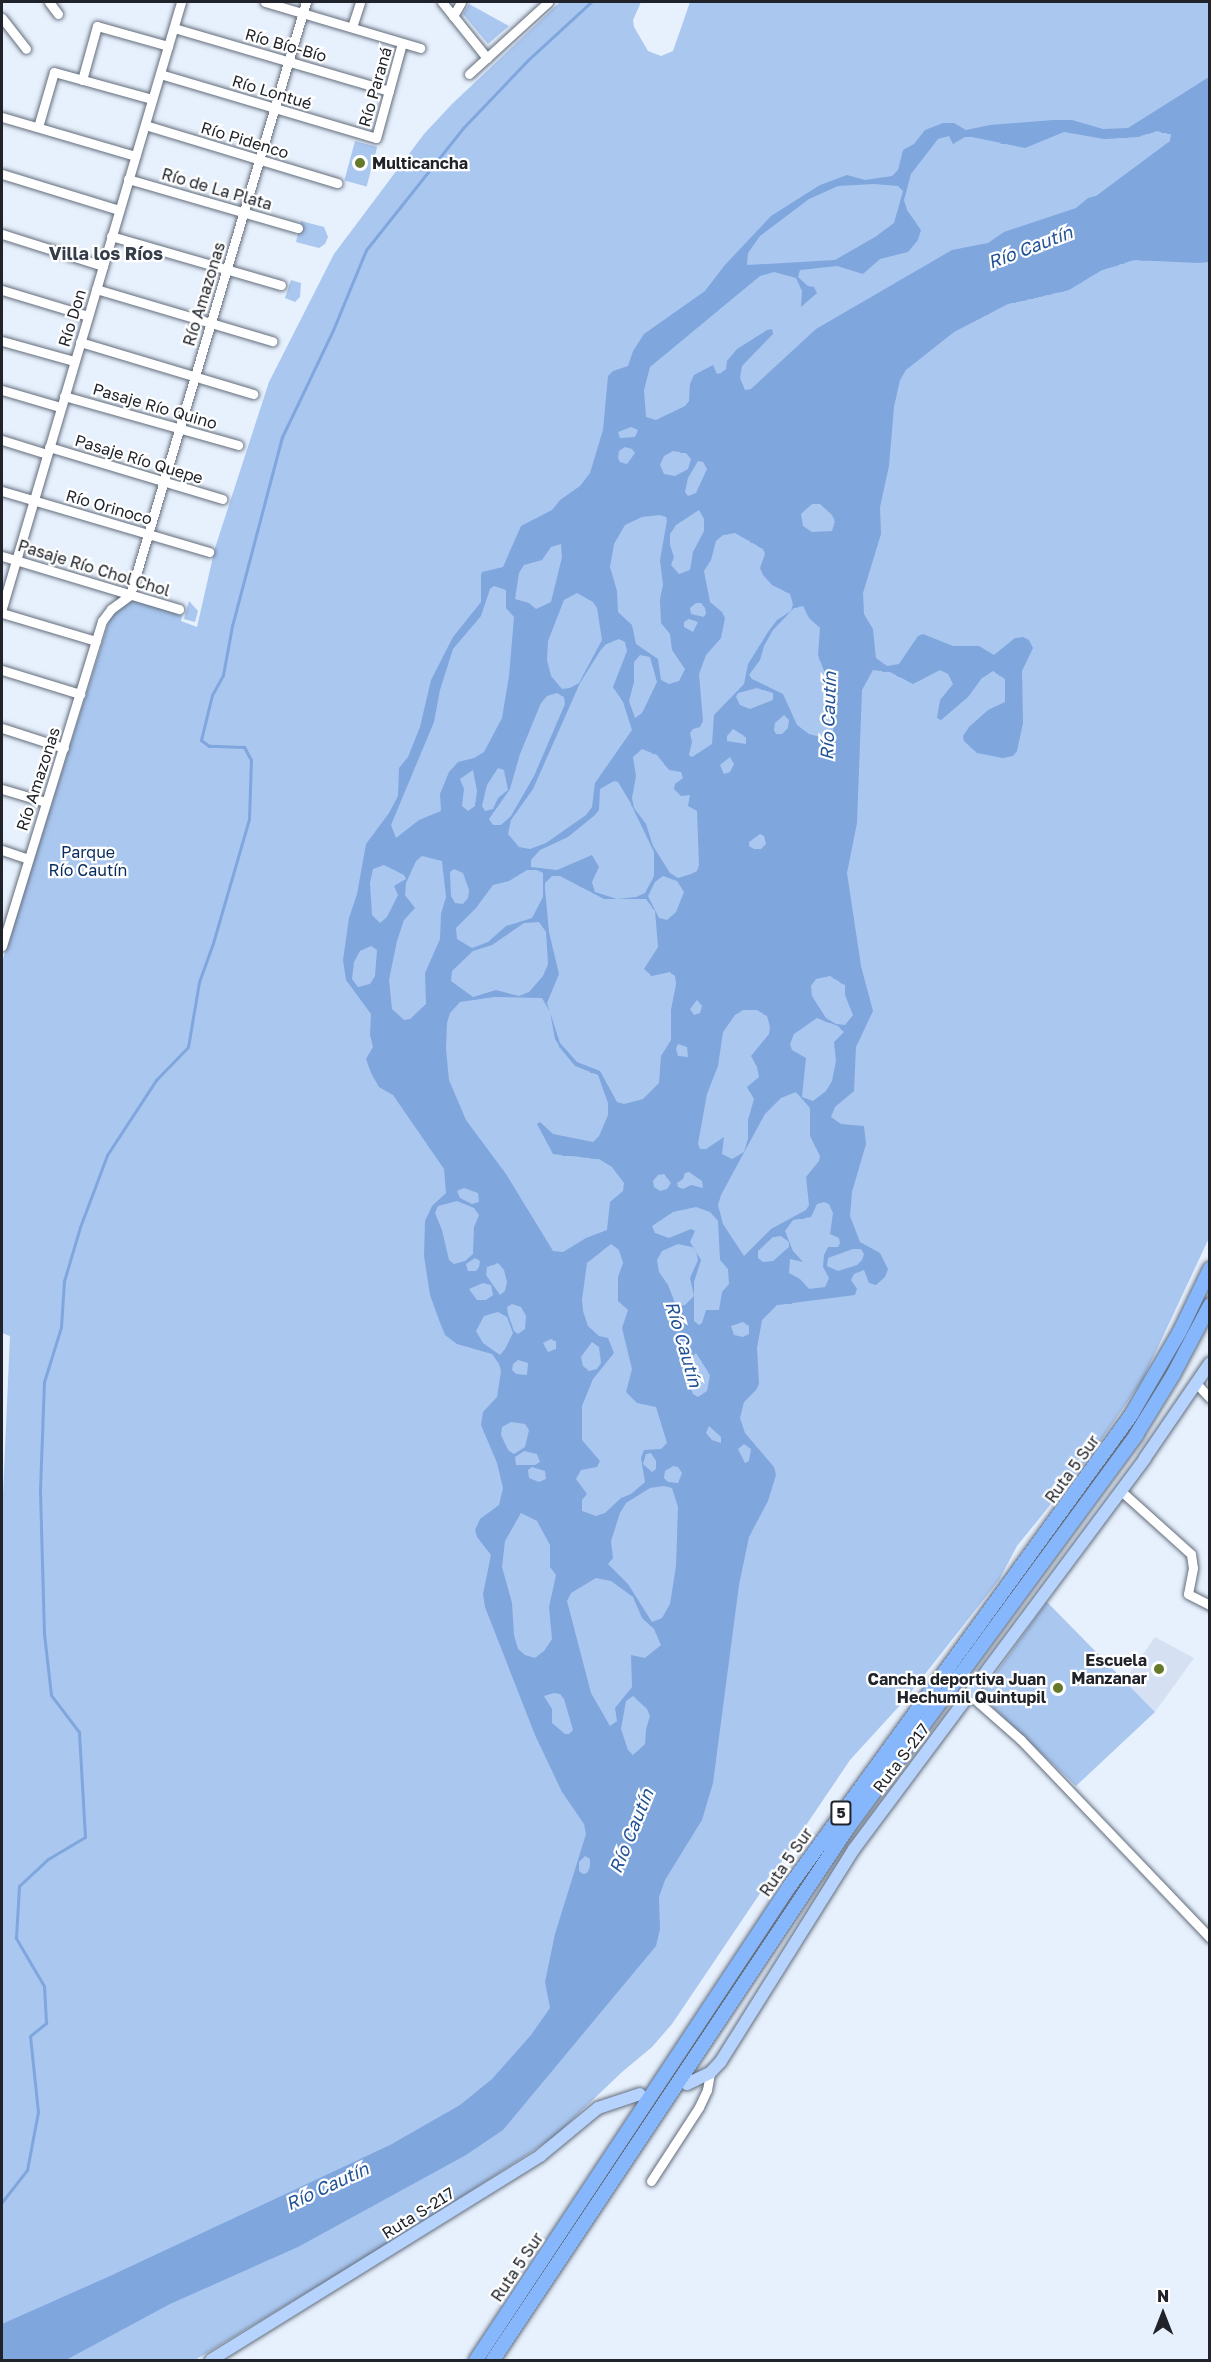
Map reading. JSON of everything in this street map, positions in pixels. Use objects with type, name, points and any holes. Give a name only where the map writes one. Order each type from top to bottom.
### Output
[{"type":"highway","name":"Ruta 5 Sur","points":[[476,2361],[789,1887],[875,1764],[1131,1414],[1180,1331],[1209,1269]]},
{"type":"highway","name":"Ruta 5 Sur","points":[[493,2361],[847,1829],[1123,1453],[1173,1375],[1209,1305]]},
{"type":"main road","name":"Ruta S-217","points":[[687,2084],[710,2073],[726,2054],[854,1850],[1121,1491],[1209,1363]]},
{"type":"main road","name":"Ruta S-217","points":[[211,2361],[541,2155],[598,2108],[640,2094]]},
{"type":"street","points":[[49,2],[58,14]]},
{"type":"street","name":"Río Don","points":[[2,608],[182,2]]},
{"type":"street","points":[[265,2],[420,48]]},
{"type":"street","name":"Río Amazonas","points":[[2,946],[102,621],[111,609],[130,595],[306,2]]},
{"type":"street","points":[[352,27],[360,2]]},
{"type":"street","points":[[442,2],[487,58]]},
{"type":"street","points":[[453,16],[461,2]]},
{"type":"street","points":[[469,74],[549,2]]},
{"type":"street","points":[[2,18],[26,50]]},
{"type":"street","points":[[82,80],[97,26],[168,46]]},
{"type":"street","name":"Río Bío-Bío","points":[[174,28],[389,91]]},
{"type":"street","name":"Río Paraná","points":[[376,138],[402,43]]},
{"type":"street","points":[[38,127],[54,72],[152,99]]},
{"type":"street","name":"Río Lontué","points":[[160,74],[376,138]]},
{"type":"street","points":[[2,117],[135,156]]},
{"type":"street","name":"Río Pidenco","points":[[145,125],[337,183]]},
{"type":"street","points":[[2,174],[119,210]]},
{"type":"street","name":"Río de La Plata","points":[[128,179],[298,228]]},
{"type":"street","points":[[2,234],[103,266]]},
{"type":"street","points":[[111,236],[281,285]]},
{"type":"street","points":[[96,289],[272,341]]},
{"type":"street","points":[[2,290],[88,316]]},
{"type":"street","points":[[2,340],[74,361]]},
{"type":"street","points":[[80,342],[254,394]]},
{"type":"street","points":[[2,390],[60,407]]},
{"type":"street","name":"Pasaje Río Quino","points":[[64,396],[238,446]]},
{"type":"street","name":"Pasaje Río Quepe","points":[[2,440],[48,450],[222,499]]},
{"type":"street","name":"Río Orinoco","points":[[2,491],[209,552]]},
{"type":"street","name":"Pasaje Río Chol Chol","points":[[2,556],[179,609]]},
{"type":"street","points":[[2,613],[96,641]]},
{"type":"street","points":[[2,670],[80,694]]},
{"type":"street","points":[[2,728],[64,748]]},
{"type":"street","points":[[2,789],[46,802]]},
{"type":"street","points":[[2,850],[28,859]]},
{"type":"street","points":[[2,910],[12,914]]},
{"type":"street","points":[[1195,1382],[1209,1398]]},
{"type":"street","points":[[1121,1491],[1191,1554],[1193,1568],[1188,1594],[1209,1605]]},
{"type":"street","points":[[969,1694],[1021,1740],[1209,1938]]},
{"type":"street","points":[[651,2181],[699,2107],[707,2090],[710,2073]]},
{"type":"shaded area","name":"Escuela Manzanar","points":[[1155,1637],[1194,1658],[1155,1712],[1124,1681]]},
{"type":"green space","name":"Parque Río Cautín","points":[[560,2],[641,2],[633,20],[634,27],[648,51],[661,56],[673,51],[690,2],[1209,2],[1209,1238],[1143,1379],[1093,1452],[1017,1546],[999,1580],[903,1702],[850,1760],[672,2024],[652,2047],[622,2072],[554,2137],[414,2228],[195,2360],[2,2360],[2,1516],[10,1336],[2,1333],[2,962],[117,596],[182,615],[181,621],[197,627],[215,548],[269,382],[334,254],[424,134],[452,104]]},
{"type":"green space","points":[[469,4],[509,26],[488,44],[463,14]]},
{"type":"green space","name":"Multicancha","points":[[355,141],[377,147],[367,187],[344,181]]},
{"type":"green space","points":[[301,221],[324,227],[328,237],[325,244],[319,248],[296,242]]},
{"type":"green space","points":[[291,280],[301,283],[300,297],[295,302],[285,298]]},
{"type":"green space","points":[[189,601],[198,611],[195,622],[184,619]]},
{"type":"green space","name":"Cancha deportiva Juan Hechumil Quintupil","points":[[1047,1602],[1155,1712],[1076,1786],[980,1695]]},
{"type":"water","name":"Río Cautín","points":[[1209,77],[1209,262],[1134,260],[1102,270],[1069,290],[1008,304],[954,332],[906,370],[900,380],[894,407],[889,466],[880,507],[881,534],[863,593],[864,614],[873,629],[876,658],[887,666],[899,664],[918,636],[923,634],[953,646],[979,646],[994,655],[1015,638],[1023,637],[1029,640],[1033,648],[1022,671],[1023,723],[1017,751],[1013,756],[1003,758],[977,753],[964,741],[963,736],[969,727],[988,710],[1005,702],[1005,679],[993,671],[982,678],[968,697],[941,720],[937,718],[940,700],[953,684],[948,674],[940,670],[913,684],[890,672],[873,670],[862,690],[857,823],[847,873],[861,966],[873,1011],[856,1047],[854,1091],[835,1107],[831,1117],[841,1124],[864,1126],[866,1144],[852,1192],[850,1216],[860,1242],[880,1253],[888,1269],[885,1277],[876,1285],[869,1283],[864,1270],[854,1274],[851,1280],[857,1289],[855,1295],[777,1305],[762,1320],[757,1348],[759,1384],[744,1402],[740,1418],[745,1433],[774,1467],[776,1475],[768,1501],[749,1537],[739,1585],[713,1783],[702,1820],[665,1880],[659,1897],[660,1929],[656,1946],[503,2130],[466,2155],[298,2247],[170,2304],[66,2360],[2,2360],[2,2324],[390,2145],[460,2105],[492,2079],[531,2035],[550,2008],[545,1982],[555,1934],[586,1834],[584,1824],[562,1792],[535,1735],[485,1607],[483,1594],[491,1555],[477,1537],[475,1530],[480,1519],[499,1505],[503,1488],[497,1463],[481,1425],[483,1412],[497,1397],[501,1371],[492,1354],[457,1344],[445,1335],[439,1320],[430,1295],[424,1256],[425,1221],[432,1206],[446,1193],[444,1169],[393,1095],[379,1087],[371,1073],[366,1059],[373,1047],[370,1035],[371,1014],[346,980],[343,960],[349,918],[357,894],[366,844],[389,813],[398,796],[399,768],[408,757],[420,727],[431,680],[453,637],[481,602],[482,572],[503,567],[521,526],[552,510],[560,500],[580,486],[590,473],[603,430],[608,376],[613,371],[628,366],[633,351],[644,334],[705,291],[724,266],[771,216],[820,185],[847,175],[865,180],[892,176],[898,170],[903,150],[914,144],[925,130],[943,123],[954,123],[966,130],[990,125],[1072,120],[1103,129],[1128,128]],"holes":[[[1157,131],[1171,134],[1170,141],[1096,196],[1088,198],[1076,208],[1004,232],[988,243],[952,250],[816,329],[751,389],[745,390],[740,378],[742,366],[773,334],[772,329],[737,349],[727,361],[726,369],[721,373],[717,374],[713,365],[694,375],[690,384],[689,401],[685,406],[656,420],[646,417],[644,390],[650,367],[760,276],[774,272],[796,278],[802,291],[801,307],[817,293],[814,287],[808,286],[798,277],[800,270],[837,266],[863,274],[880,259],[908,252],[918,240],[921,230],[907,210],[904,200],[911,174],[938,139],[949,136],[953,144],[965,137],[1025,148],[1064,132],[1104,139],[1137,137]],[[874,184],[898,186],[903,191],[894,223],[835,260],[747,265],[748,253],[760,236],[809,199],[838,186]],[[631,427],[638,430],[635,437],[620,438],[618,432]],[[625,447],[632,449],[635,453],[627,464],[620,462],[619,451]],[[673,451],[686,453],[691,459],[688,469],[675,476],[664,474],[660,465],[664,456]],[[698,461],[703,462],[707,469],[696,493],[688,496],[685,492],[688,478]],[[812,504],[820,504],[835,521],[832,531],[812,532],[803,526],[801,514]],[[699,510],[704,519],[704,531],[693,552],[690,570],[679,574],[671,565],[674,557],[670,545],[670,534],[676,525]],[[660,515],[666,517],[660,560],[663,585],[660,599],[661,623],[670,634],[672,650],[685,669],[679,681],[669,684],[661,680],[658,659],[636,644],[632,625],[618,612],[617,591],[610,567],[614,544],[625,525],[642,517]],[[735,533],[763,549],[765,554],[760,568],[763,575],[772,585],[790,594],[793,604],[791,611],[777,620],[748,664],[744,684],[714,715],[712,744],[692,757],[689,755],[692,742],[690,733],[693,729],[700,727],[703,721],[699,674],[706,655],[721,638],[725,618],[722,612],[710,602],[704,571],[711,560],[716,541],[723,535]],[[561,544],[562,557],[551,602],[536,609],[529,603],[515,599],[519,573],[524,565],[542,560],[551,547]],[[494,586],[506,590],[506,608],[514,617],[509,676],[502,718],[484,752],[474,758],[458,762],[449,772],[440,794],[441,811],[419,820],[396,838],[391,825],[434,722],[440,690],[453,649],[481,616],[490,589]],[[577,593],[593,602],[597,608],[602,640],[579,683],[562,689],[551,676],[547,660],[548,641],[564,600]],[[696,603],[701,603],[705,608],[704,617],[691,614],[690,608]],[[803,606],[809,618],[820,628],[818,655],[836,703],[833,731],[824,738],[809,734],[797,725],[783,694],[752,679],[749,675],[760,660],[764,646],[773,630],[794,608]],[[689,619],[698,622],[693,632],[684,627],[684,622]],[[619,639],[625,642],[627,651],[613,687],[623,702],[632,730],[595,783],[592,807],[586,815],[546,843],[530,849],[519,847],[508,834],[511,820],[533,789],[580,683],[600,651],[606,644]],[[640,655],[650,657],[657,682],[642,713],[635,718],[629,701],[634,682],[634,662]],[[757,688],[773,693],[773,700],[750,709],[740,705],[736,697],[738,693]],[[557,693],[564,697],[565,704],[534,776],[511,816],[501,825],[493,825],[489,819],[510,789],[520,754],[541,703],[547,696]],[[784,715],[789,720],[788,728],[782,734],[776,734],[774,730],[775,723]],[[733,729],[746,737],[746,744],[727,741],[727,736]],[[642,749],[657,755],[669,770],[681,772],[683,778],[675,784],[674,789],[681,796],[690,795],[688,806],[697,811],[699,865],[697,871],[678,878],[670,873],[653,846],[646,824],[634,808],[632,798],[636,776],[633,757]],[[730,757],[734,764],[730,772],[724,774],[720,765]],[[498,768],[504,770],[508,790],[498,798],[493,809],[485,811],[482,806],[487,785]],[[473,770],[477,791],[475,806],[468,811],[462,806],[464,789],[460,779]],[[614,781],[618,782],[630,802],[654,852],[654,876],[645,893],[636,897],[617,899],[595,892],[592,882],[599,867],[592,855],[557,870],[531,867],[531,860],[540,850],[568,837],[595,815],[599,810],[600,789]],[[760,834],[764,836],[766,844],[761,849],[749,846],[749,842]],[[422,856],[442,861],[446,897],[441,914],[440,939],[425,973],[426,1004],[410,1019],[404,1020],[392,1009],[389,980],[404,920],[415,908],[405,895],[406,883],[416,861]],[[384,865],[404,875],[406,879],[394,886],[398,895],[387,917],[380,923],[372,915],[370,883],[373,869]],[[454,869],[463,873],[469,890],[468,898],[463,904],[455,903],[451,896],[450,872]],[[527,870],[537,870],[543,873],[543,897],[532,918],[506,926],[488,942],[472,948],[457,939],[456,928],[476,908],[493,885],[509,881]],[[552,876],[560,876],[604,899],[646,899],[655,911],[658,947],[644,969],[652,976],[670,972],[675,976],[676,984],[671,1010],[671,1040],[661,1056],[659,1083],[643,1099],[624,1104],[617,1102],[600,1071],[577,1062],[560,1043],[550,1013],[555,1039],[561,1049],[575,1066],[598,1075],[608,1103],[608,1115],[599,1136],[593,1142],[553,1134],[540,1122],[537,1124],[553,1154],[599,1159],[612,1167],[624,1183],[623,1191],[610,1202],[607,1230],[586,1238],[563,1252],[553,1251],[506,1174],[466,1120],[449,1080],[446,1049],[447,1023],[450,1013],[460,1002],[494,997],[542,998],[550,1012],[547,1003],[559,974],[549,932],[545,889],[545,883]],[[663,876],[677,881],[684,892],[676,912],[667,920],[659,918],[648,896],[655,882]],[[539,922],[546,932],[548,964],[543,976],[529,992],[519,996],[496,990],[473,997],[451,981],[452,971],[473,951],[492,945],[524,923]],[[371,946],[377,950],[375,976],[370,984],[358,987],[352,979],[354,962],[360,951]],[[830,976],[845,985],[845,995],[853,1015],[845,1025],[836,1024],[826,1018],[812,996],[811,986],[816,979]],[[697,1000],[702,1006],[700,1013],[694,1015],[690,1009]],[[743,1010],[757,1010],[767,1016],[770,1027],[769,1034],[751,1056],[759,1077],[747,1087],[754,1099],[748,1120],[748,1139],[744,1152],[732,1159],[722,1154],[724,1137],[706,1149],[700,1149],[698,1144],[707,1094],[718,1066],[723,1032],[735,1015]],[[817,1018],[838,1026],[844,1032],[834,1042],[836,1061],[832,1081],[826,1091],[813,1101],[802,1097],[806,1058],[792,1050],[790,1044],[794,1034]],[[678,1044],[687,1047],[688,1057],[678,1056],[676,1049]],[[796,1092],[810,1108],[810,1136],[820,1156],[819,1161],[806,1177],[809,1205],[806,1210],[771,1229],[744,1256],[723,1224],[718,1205],[721,1195],[765,1114],[781,1098]],[[689,1172],[702,1181],[703,1188],[691,1185],[683,1189],[678,1187],[677,1183],[683,1179],[685,1173]],[[664,1174],[671,1183],[667,1189],[660,1191],[654,1187],[653,1181],[658,1175]],[[464,1188],[478,1193],[479,1202],[472,1204],[460,1198],[457,1191]],[[457,1201],[474,1208],[479,1215],[474,1227],[473,1254],[465,1261],[454,1264],[449,1260],[442,1230],[435,1213],[438,1206]],[[824,1202],[829,1204],[833,1213],[830,1234],[839,1238],[840,1243],[838,1247],[828,1247],[824,1255],[823,1267],[829,1278],[825,1287],[809,1289],[800,1279],[789,1273],[790,1259],[803,1262],[793,1251],[785,1231],[793,1220],[811,1217],[817,1204]],[[696,1207],[710,1212],[718,1221],[720,1260],[728,1269],[729,1284],[722,1292],[719,1310],[706,1310],[702,1323],[699,1325],[694,1321],[694,1296],[685,1305],[680,1306],[675,1303],[668,1285],[659,1272],[657,1260],[662,1251],[678,1244],[692,1247],[695,1250],[690,1242],[695,1231],[691,1229],[669,1238],[655,1233],[652,1226],[673,1212]],[[781,1236],[789,1242],[789,1247],[773,1261],[763,1262],[758,1258],[758,1251],[773,1237]],[[611,1244],[619,1250],[623,1263],[618,1277],[618,1301],[628,1310],[622,1328],[632,1369],[626,1392],[637,1403],[656,1407],[667,1443],[661,1449],[644,1450],[641,1458],[645,1482],[631,1494],[621,1498],[605,1513],[596,1516],[582,1511],[582,1500],[587,1494],[576,1479],[581,1470],[597,1467],[600,1461],[582,1440],[582,1406],[593,1379],[614,1353],[608,1338],[599,1336],[588,1326],[582,1300],[587,1263]],[[853,1249],[861,1249],[864,1254],[857,1265],[838,1271],[827,1266],[828,1258]],[[475,1258],[480,1261],[476,1271],[468,1271],[466,1264]],[[498,1263],[504,1270],[507,1282],[505,1291],[500,1295],[486,1275],[487,1267]],[[483,1283],[491,1285],[493,1295],[486,1300],[477,1300],[469,1289]],[[512,1304],[521,1307],[526,1316],[525,1329],[518,1334],[514,1331],[507,1307]],[[498,1312],[507,1317],[513,1333],[500,1355],[483,1343],[476,1331],[484,1316]],[[743,1322],[749,1326],[749,1334],[743,1337],[734,1335],[731,1326]],[[551,1339],[556,1341],[556,1349],[548,1352],[543,1343]],[[592,1342],[599,1347],[601,1363],[597,1369],[589,1371],[583,1366],[581,1357]],[[696,1353],[710,1375],[707,1391],[698,1397],[693,1394],[685,1375],[686,1362]],[[518,1360],[528,1363],[527,1375],[516,1374],[512,1370],[513,1364]],[[511,1422],[525,1424],[529,1430],[525,1447],[514,1454],[508,1450],[501,1435],[502,1427]],[[709,1426],[721,1437],[721,1443],[712,1440],[706,1433]],[[744,1444],[751,1449],[749,1461],[745,1463],[738,1449]],[[524,1451],[537,1454],[540,1462],[535,1465],[516,1465],[515,1457]],[[651,1453],[656,1461],[656,1469],[652,1472],[643,1464],[646,1454]],[[673,1466],[678,1467],[682,1473],[678,1483],[668,1482],[664,1478],[665,1471]],[[532,1467],[545,1471],[546,1479],[539,1482],[529,1478],[528,1470]],[[664,1486],[672,1488],[678,1507],[676,1566],[670,1604],[662,1618],[652,1622],[628,1584],[608,1564],[613,1558],[611,1541],[620,1513],[626,1503],[650,1488]],[[521,1513],[537,1521],[550,1545],[550,1567],[556,1575],[549,1607],[552,1639],[544,1651],[535,1658],[525,1655],[518,1649],[514,1635],[512,1603],[502,1567],[505,1541]],[[596,1578],[611,1581],[633,1597],[642,1618],[654,1629],[661,1645],[645,1658],[631,1655],[632,1687],[615,1708],[617,1721],[610,1726],[591,1693],[567,1601],[571,1593]],[[554,1693],[560,1694],[564,1699],[573,1730],[565,1734],[552,1723],[552,1709],[544,1696]],[[633,1696],[647,1709],[650,1716],[645,1744],[633,1755],[628,1750],[621,1729],[626,1701]],[[585,1856],[590,1859],[590,1867],[587,1873],[583,1874],[579,1871],[579,1862]]]},
{"type":"water","points":[[696,1252],[701,1260],[694,1282],[694,1296],[690,1278],[698,1260]]},
{"type":"waterway","points":[[2,2202],[27,2170],[38,2112],[30,2036],[46,2023],[44,1986],[16,1938],[19,1886],[48,1859],[85,1837],[79,1732],[51,1695],[44,1634],[40,1490],[44,1382],[61,1327],[64,1281],[80,1227],[107,1155],[156,1080],[188,1047],[199,982],[213,943],[249,819],[251,760],[244,747],[209,746],[201,740],[212,695],[223,675],[232,626],[282,437],[333,330],[366,250],[463,128],[529,59],[591,2]]},
{"type":"place","name":"Multicancha","points":[[360,163]]},
{"type":"place","name":"Escuela Manzanar","points":[[1159,1669]]},
{"type":"place","name":"Cancha deportiva Juan Hechumil Quintupil","points":[[1058,1688]]},
{"type":"district","name":"Villa los Ríos","points":[[106,253]]}]
